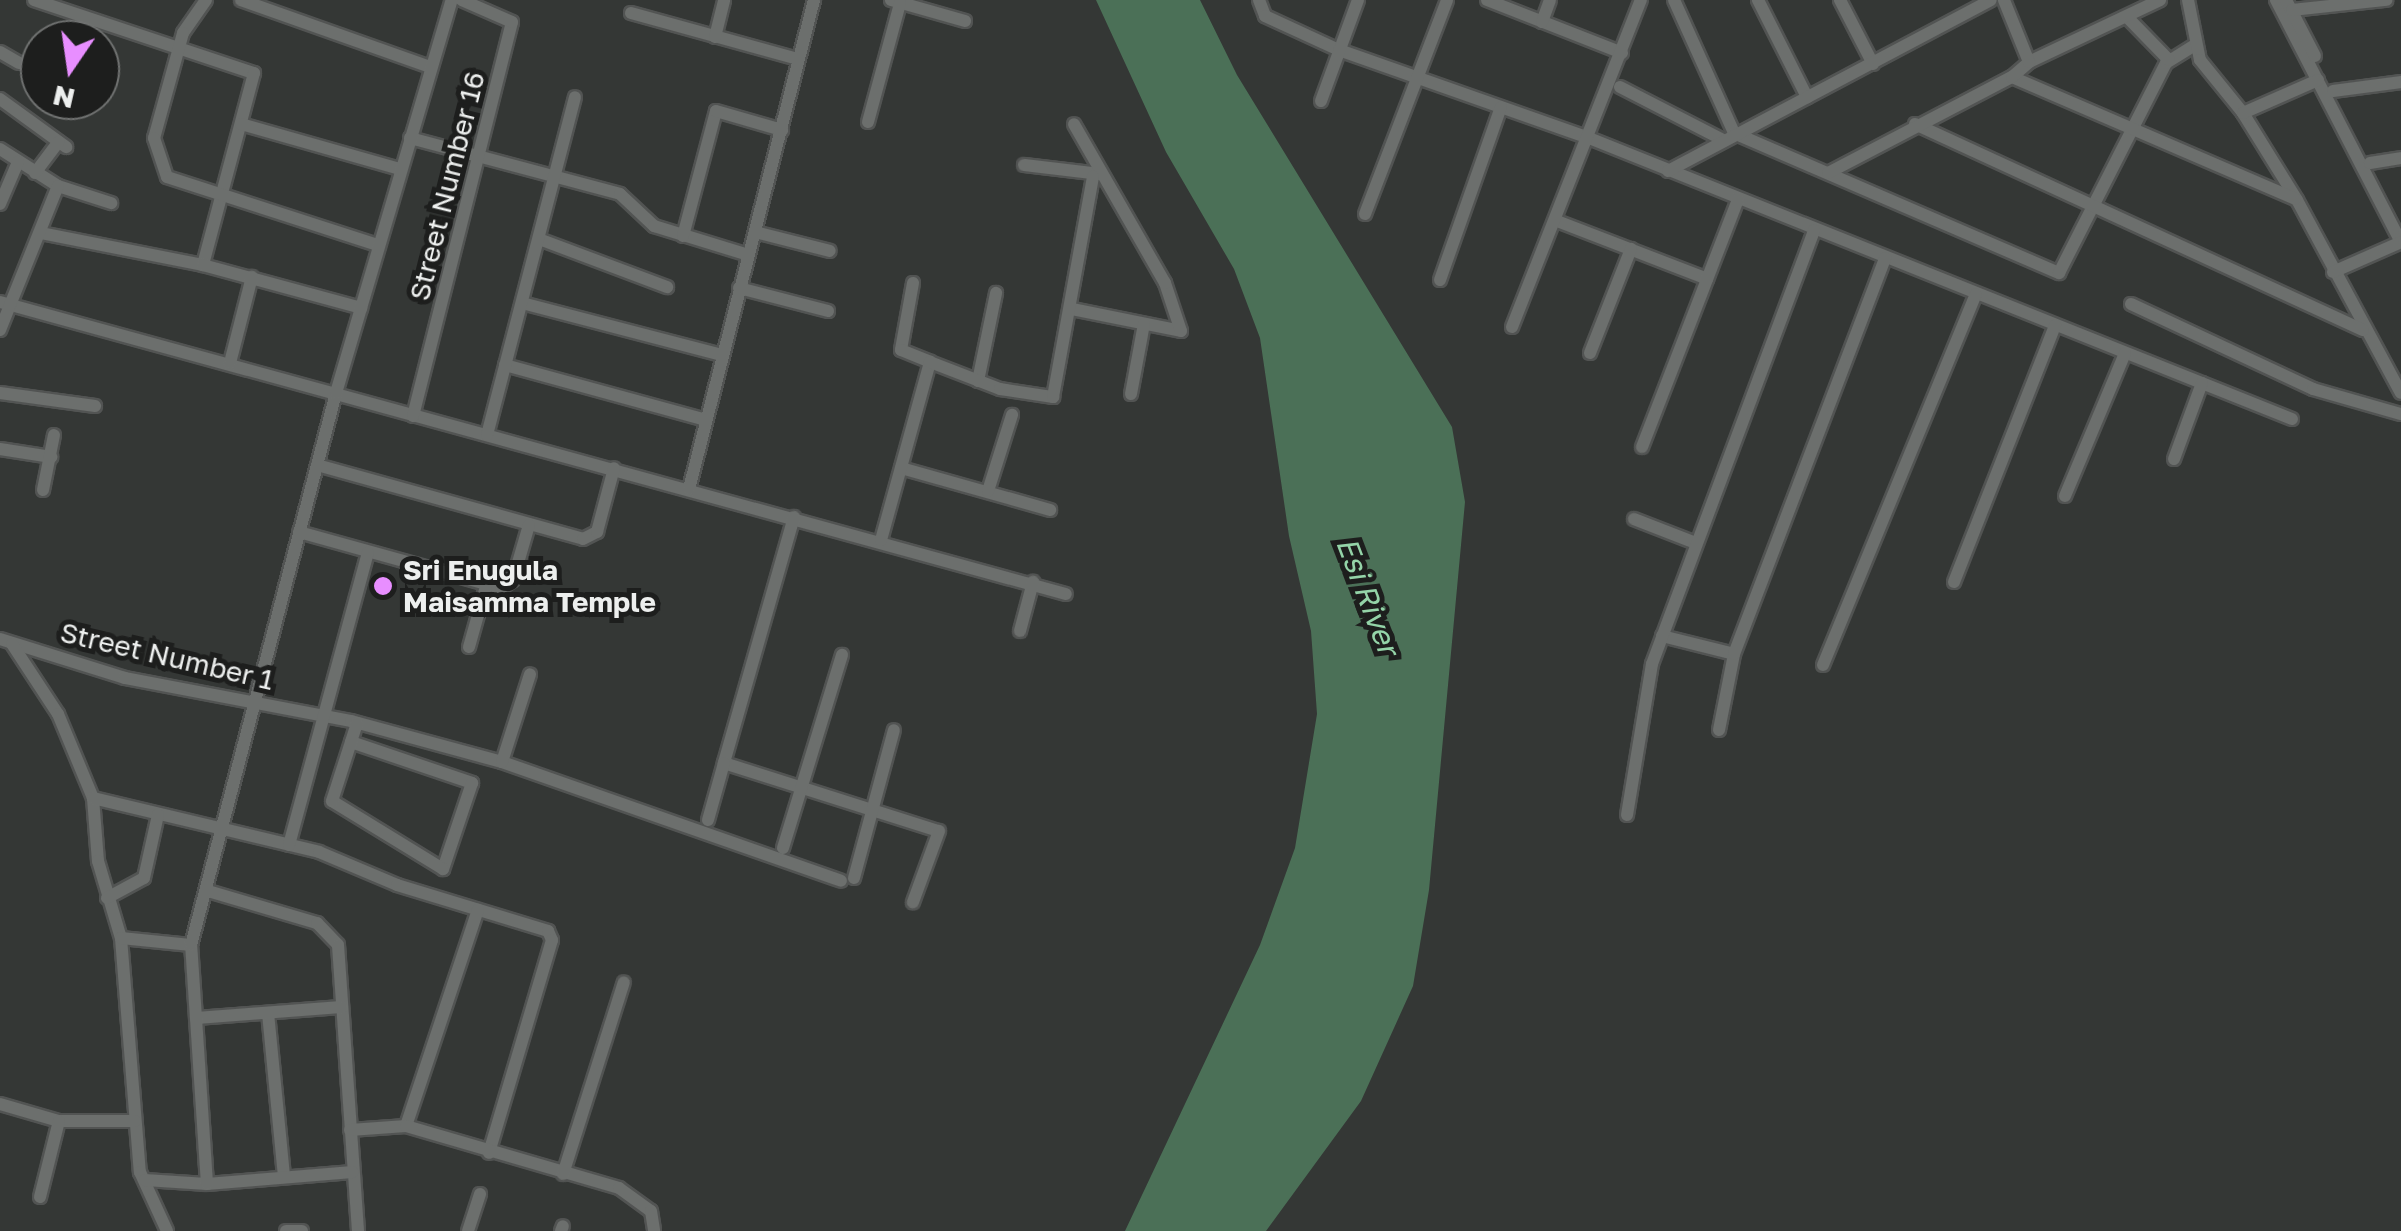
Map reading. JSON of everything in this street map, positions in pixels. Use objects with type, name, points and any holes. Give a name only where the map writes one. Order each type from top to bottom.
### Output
[{"type":"street","points":[[34,0],[178,51],[254,73],[203,264]]},
{"type":"street","points":[[206,0],[178,51],[154,138],[156,159],[173,183],[378,246]]},
{"type":"street","points":[[241,0],[430,67]]},
{"type":"street","points":[[206,1184],[191,945],[336,393],[452,0]]},
{"type":"street","name":"Street Number 16","points":[[412,416],[482,160],[512,22],[462,0]]},
{"type":"street","points":[[715,37],[724,0]]},
{"type":"street","points":[[689,489],[720,355],[814,0]]},
{"type":"street","points":[[1259,0],[1265,16],[1340,50],[1589,138],[2292,419]]},
{"type":"street","points":[[1321,101],[1358,0]]},
{"type":"street","points":[[1365,214],[1447,0]]},
{"type":"street","points":[[1487,0],[1622,53]]},
{"type":"street","points":[[1542,22],[1550,0]]},
{"type":"street","points":[[1512,327],[1558,221],[1641,0]]},
{"type":"street","points":[[1674,0],[1728,136]]},
{"type":"street","points":[[1758,0],[1807,97]]},
{"type":"street","points":[[1840,0],[1873,64]]},
{"type":"street","points":[[1668,171],[1991,0]]},
{"type":"street","points":[[2004,0],[2029,62]]},
{"type":"street","points":[[1828,173],[1915,124],[2012,77],[2029,62],[2160,0]]},
{"type":"street","points":[[2188,0],[2192,46],[2244,113],[2297,200],[2363,330],[2401,393]]},
{"type":"street","points":[[2276,0],[2401,242],[2333,272]]},
{"type":"street","points":[[2386,0],[2289,5],[2401,224]]},
{"type":"street","points":[[868,122],[895,1],[965,21]]},
{"type":"street","points":[[631,13],[798,59]]},
{"type":"street","points":[[2127,18],[2170,60]]},
{"type":"street","points":[[1620,87],[2059,273],[2170,60],[2192,46]]},
{"type":"street","points":[[0,52],[19,63]]},
{"type":"street","points":[[2012,77],[2297,200]]},
{"type":"street","points":[[2244,113],[2318,80]]},
{"type":"street","points":[[2333,91],[2401,82]]},
{"type":"street","points":[[487,436],[575,97]]},
{"type":"street","points":[[0,99],[62,144],[35,172]]},
{"type":"street","points":[[1440,280],[1501,107]]},
{"type":"street","points":[[683,236],[716,112],[782,130]]},
{"type":"street","points":[[241,124],[400,169]]},
{"type":"street","points":[[1072,309],[1181,330],[1164,283],[1098,175],[1074,124]]},
{"type":"street","points":[[1915,124],[2363,330]]},
{"type":"street","points":[[410,138],[620,194],[654,226],[748,255]]},
{"type":"street","points":[[0,150],[58,186],[111,203]]},
{"type":"street","points":[[2370,163],[2401,158]]},
{"type":"street","points":[[0,204],[18,162]]},
{"type":"street","points":[[1024,165],[1098,175]]},
{"type":"street","points":[[913,283],[901,350],[978,381],[1053,397],[1098,175]]},
{"type":"street","points":[[0,330],[6,304],[58,186]]},
{"type":"street","points":[[1642,448],[1738,199]]},
{"type":"street","points":[[1558,221],[1707,279]]},
{"type":"street","points":[[1627,814],[1630,769],[1662,636],[1814,230]]},
{"type":"street","points":[[755,232],[830,252]]},
{"type":"street","points":[[40,233],[203,264],[361,308]]},
{"type":"street","points":[[539,239],[666,286]]},
{"type":"street","points":[[1590,353],[1632,249]]},
{"type":"street","points":[[1718,730],[1734,654],[1885,258]]},
{"type":"street","points":[[230,364],[252,277]]},
{"type":"street","points":[[740,288],[828,311]]},
{"type":"street","points":[[978,381],[996,293]]},
{"type":"street","points":[[1824,665],[1976,294]]},
{"type":"street","points":[[522,303],[720,355]]},
{"type":"street","points":[[6,304],[881,540],[1066,594]]},
{"type":"street","points":[[2130,304],[2313,389],[2401,414]]},
{"type":"street","points":[[1131,394],[1144,324]]},
{"type":"street","points":[[1954,582],[2055,326]]},
{"type":"street","points":[[2066,496],[2125,353]]},
{"type":"street","points":[[881,540],[930,362]]},
{"type":"street","points":[[504,365],[706,420]]},
{"type":"street","points":[[2174,459],[2202,383]]},
{"type":"street","points":[[0,393],[95,406]]},
{"type":"street","points":[[988,491],[1012,415]]},
{"type":"street","points":[[43,490],[54,434]]},
{"type":"street","points":[[0,449],[51,457]]},
{"type":"street","points":[[317,465],[592,539],[614,468]]},
{"type":"street","points":[[901,468],[1050,510]]},
{"type":"street","points":[[708,820],[794,517]]},
{"type":"street","points":[[1634,519],[1696,543]]},
{"type":"street","points":[[299,532],[508,586],[529,525]]},
{"type":"street","points":[[289,845],[368,552]]},
{"type":"street","points":[[1020,631],[1033,582]]},
{"type":"street","points":[[470,646],[487,583]]},
{"type":"street","points":[[1662,636],[1734,654]]},
{"type":"street","points":[[6,641],[58,714],[93,798],[107,898],[120,938],[145,1180],[167,1231]]},
{"type":"street","name":"Street Number 1","points":[[6,641],[125,678],[357,723],[502,762],[847,880],[873,809]]},
{"type":"street","points":[[783,848],[842,655]]},
{"type":"street","points":[[502,762],[530,674]]},
{"type":"street","points":[[351,742],[472,782],[443,870],[332,801],[357,723]]},
{"type":"street","points":[[873,809],[894,730]]},
{"type":"street","points":[[724,763],[939,832],[913,902]]},
{"type":"street","points":[[93,798],[289,845],[478,910],[540,926],[552,940],[489,1153]]},
{"type":"street","points":[[107,898],[144,878],[158,816]]},
{"type":"street","points":[[208,891],[332,932],[342,1007],[358,1231]]},
{"type":"street","points":[[406,1126],[478,910]]},
{"type":"street","points":[[120,938],[191,945]]},
{"type":"street","points":[[564,1174],[624,982]]},
{"type":"street","points":[[196,1018],[342,1007]]},
{"type":"street","points":[[268,1012],[284,1177]]},
{"type":"street","points":[[0,1104],[59,1121],[136,1121]]},
{"type":"street","points":[[40,1197],[59,1121]]},
{"type":"street","points":[[350,1130],[406,1126],[637,1196],[652,1210],[654,1231]]},
{"type":"street","points":[[145,1180],[206,1184],[354,1172]]},
{"type":"street","points":[[468,1231],[480,1194]]},
{"type":"street","points":[[286,1231],[302,1231]]},
{"type":"water","name":"Esi River","points":[[1096,0],[1200,0],[1237,75],[1452,427],[1465,502],[1429,890],[1413,986],[1361,1101],[1266,1231],[1125,1231],[1260,945],[1295,848],[1317,714],[1311,631],[1289,536],[1260,338],[1234,269],[1166,152]]},
{"type":"place","name":"Sri Enugula Maisamma Temple","points":[[383,586]]}]
